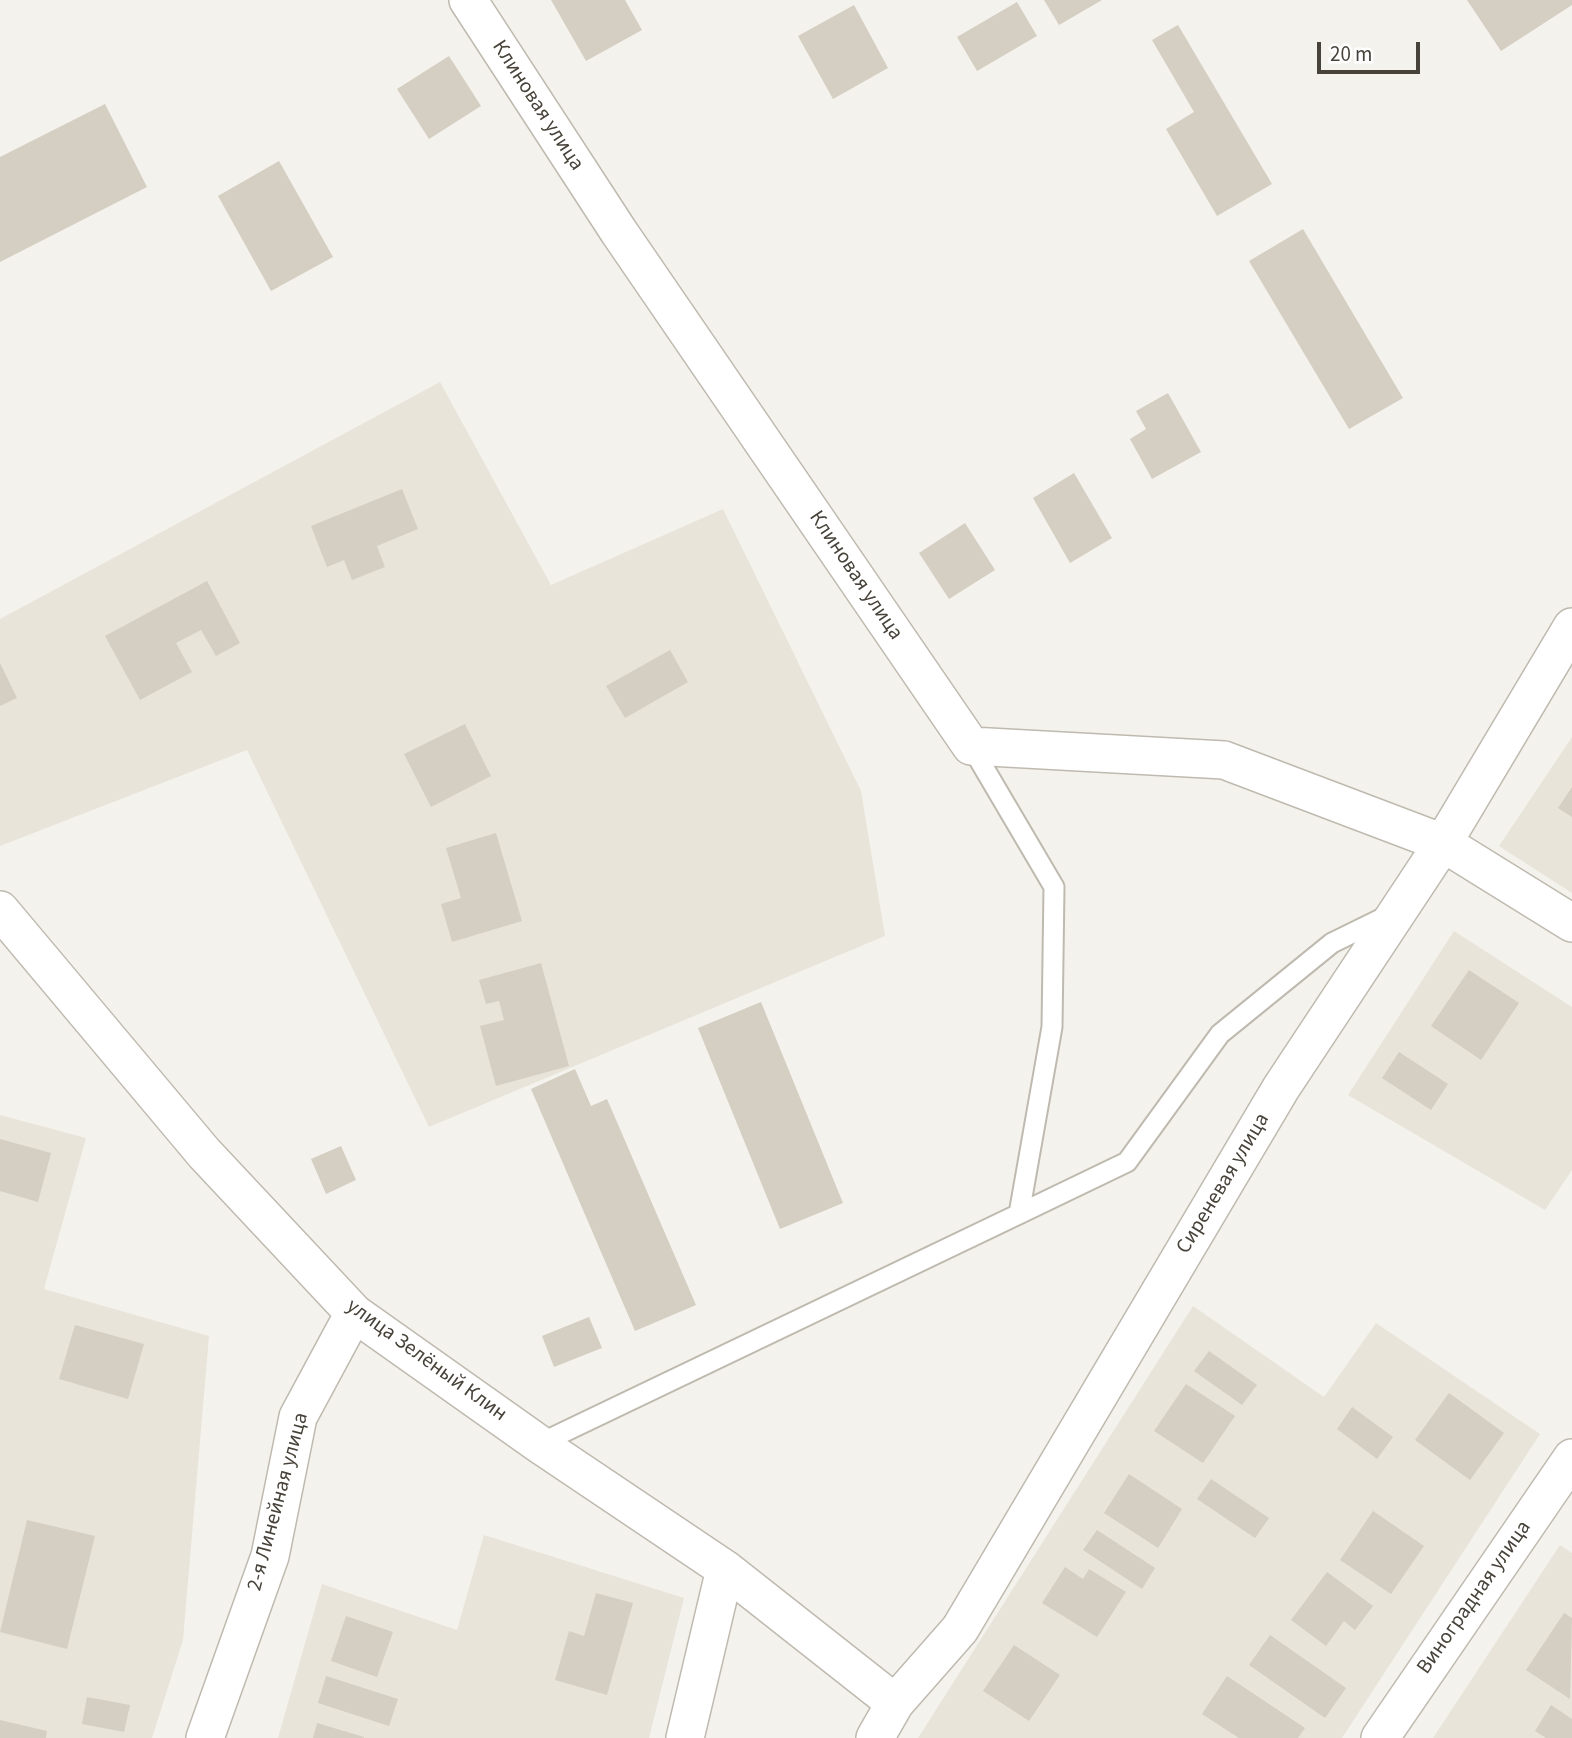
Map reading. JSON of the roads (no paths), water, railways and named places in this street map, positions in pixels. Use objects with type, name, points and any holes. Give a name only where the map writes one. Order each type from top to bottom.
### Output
[{"type":"street","name":"Клиновая улица","points":[[468,0],[619,232],[971,746]]},
{"type":"street","name":"Сиреневая улица","points":[[875,1738],[895,1703],[960,1629],[1281,1088],[1443,843],[1572,628]]},
{"type":"street","points":[[971,746],[1224,760],[1443,843],[1572,923]]},
{"type":"street","name":"улица Зелёный Клин","points":[[0,910],[204,1153],[354,1313],[539,1444],[725,1569],[895,1703]]},
{"type":"street","name":"2-я Линейная улица","points":[[205,1738],[270,1556],[298,1417],[354,1313]]},
{"type":"street","name":"Виноградная улица","points":[[1380,1738],[1572,1458]]},
{"type":"street","points":[[685,1738],[725,1569]]},
{"type":"lane","points":[[971,746],[1054,887],[1052,1027],[1019,1214]]},
{"type":"lane","points":[[539,1444],[1127,1162],[1220,1034],[1332,943],[1398,910]]}]
